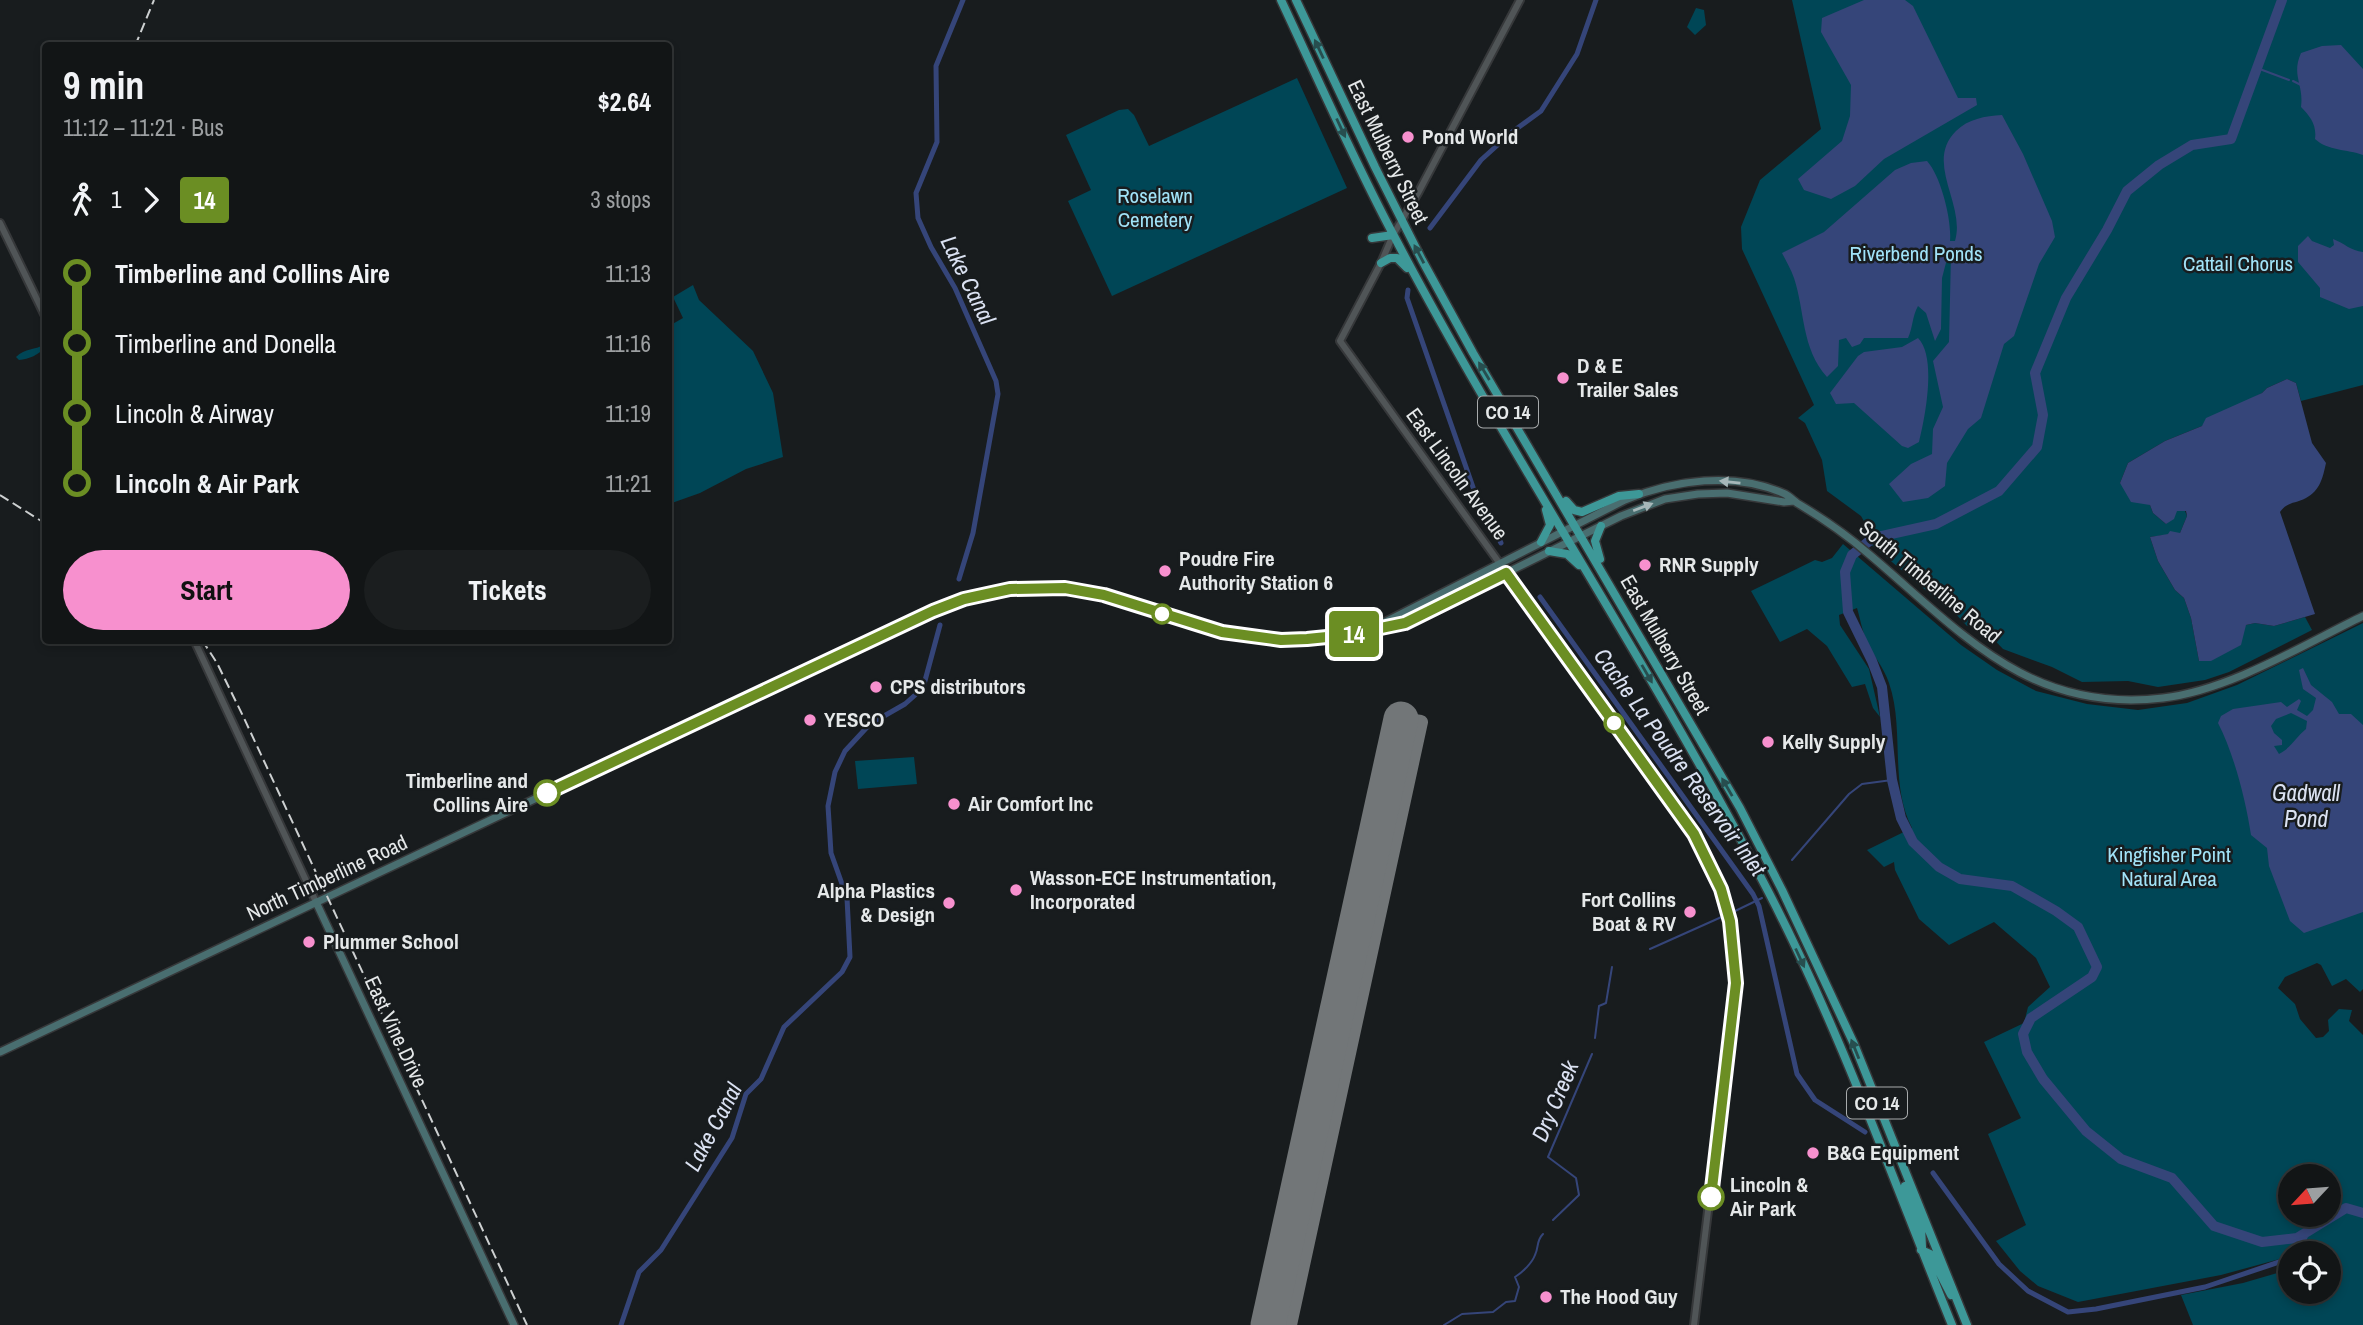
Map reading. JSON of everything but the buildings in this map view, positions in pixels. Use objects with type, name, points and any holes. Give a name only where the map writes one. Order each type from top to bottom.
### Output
[{"type":"highway","name":"East Mulberry Street","points":[[1281,0],[1393,234],[1426,296],[1629,641],[1771,896],[1826,1014],[1952,1325]]},
{"type":"highway","name":"East Mulberry Street","points":[[1296,0],[1401,221],[1473,354],[1740,808],[1782,890],[1830,992],[1966,1322]]},
{"type":"highway","points":[[1372,238],[1393,234]]},
{"type":"highway","points":[[1381,263],[1390,258],[1400,260],[1426,296]]},
{"type":"highway","points":[[1492,409],[1497,426],[1547,512],[1550,526],[1541,542]]},
{"type":"highway","points":[[1513,420],[1574,510],[1585,512],[1619,496],[1639,494]]},
{"type":"highway","points":[[1601,526],[1595,541],[1598,554],[1647,639],[1652,657]]},
{"type":"highway","points":[[1549,551],[1564,552],[1576,561],[1611,618],[1629,641]]},
{"type":"highway","points":[[1869,1085],[1888,1144],[1921,1226],[1921,1250],[1930,1254],[1966,1322]]},
{"type":"main road","name":"South Timberline Road","points":[[1373,629],[1563,530],[1639,494],[1683,483],[1724,481],[1787,495],[1844,532],[2001,664],[2028,678],[2098,698],[2165,698],[2203,690],[2237,677],[2363,615]]},
{"type":"main road","name":"South Timberline Road","points":[[942,607],[1010,589],[1065,588],[1104,595],[1249,638],[1281,640],[1347,635],[1405,623],[1581,535],[1648,505],[1699,494],[1734,493],[1794,502]]},
{"type":"main road","name":"North Timberline Road","points":[[0,1052],[942,607]]},
{"type":"main road","name":"East Vine Drive","points":[[316,902],[514,1325]]},
{"type":"street","points":[[1381,263],[1393,234],[1520,0]]},
{"type":"street","points":[[0,223],[42,310]]},
{"type":"street","name":"East Lincoln Avenue","points":[[1381,263],[1340,341],[1694,834],[1710,864],[1728,915],[1735,952],[1735,1006],[1694,1325]]},
{"type":"street","name":"East Vine Drive","points":[[196,644],[316,902]]},
{"type":"green space","points":[[1792,0],[2363,0],[2363,385],[2301,401],[2296,383],[2287,379],[2202,426],[2165,441],[2128,463],[2120,483],[2150,505],[2153,513],[2166,524],[2176,511],[2185,511],[2187,516],[2180,533],[2150,537],[2158,561],[2175,590],[2184,598],[2191,618],[2199,661],[2246,625],[2255,623],[2274,626],[2305,617],[2312,630],[2229,672],[2205,680],[2158,687],[2128,681],[2082,682],[2052,667],[2003,649],[1984,629],[1967,626],[1951,609],[1868,542],[1873,537],[1861,516],[1827,491],[1822,460],[1805,423],[1798,418],[1814,405],[1742,249],[1741,227],[1760,180],[1821,129]]},
{"type":"green space","points":[[1696,8],[1704,10],[1706,25],[1695,35],[1687,27]]},
{"type":"green space","name":"Roselawn Cemetery","points":[[1297,78],[1347,188],[1112,296],[1068,201],[1091,190],[1066,135],[1119,110],[1128,109],[1134,115],[1149,146]]},
{"type":"green space","points":[[693,285],[699,300],[753,351],[773,393],[783,457],[746,469],[700,493],[672,503],[672,324],[683,318],[673,297]]},
{"type":"green space","points":[[42,346],[42,350],[34,356],[19,360],[16,357],[23,352]]},
{"type":"green space","name":"Kingfisher Point Natural Area","points":[[1843,544],[1961,645],[1997,670],[2036,691],[2087,704],[2138,710],[2187,703],[2237,685],[2363,623],[2363,989],[2360,992],[2346,979],[2332,986],[2321,965],[2317,963],[2285,977],[2278,988],[2295,1004],[2300,1019],[2316,1038],[2323,1037],[2329,1031],[2328,1020],[2339,1009],[2352,1010],[2349,1021],[2363,1035],[2363,1325],[2193,1325],[2181,1295],[2243,1283],[2278,1273],[2278,1304],[2341,1304],[2341,1241],[2278,1241],[2278,1260],[2221,1275],[2078,1302],[2038,1286],[2020,1271],[1996,1241],[2026,1225],[1988,1134],[2021,1118],[1984,1042],[2024,1023],[2028,1007],[2050,987],[2036,958],[1994,922],[1949,945],[1919,919],[1895,870],[1894,862],[1884,867],[1867,850],[1912,828],[1901,793],[1894,701],[1887,677],[1865,635],[1857,608],[1839,615],[1840,625],[1869,669],[1880,717],[1873,708],[1865,684],[1852,687],[1827,646],[1807,629],[1780,642],[1751,591],[1815,560],[1822,562],[1832,558]]},
{"type":"green space","points":[[914,757],[917,784],[858,789],[855,761]]},
{"type":"water","points":[[1864,0],[1905,0],[1913,6],[1958,98],[1976,98],[1977,105],[1884,159],[1855,186],[1831,199],[1804,190],[1798,179],[1842,141],[1850,116],[1851,85],[1821,32],[1822,18]]},
{"type":"water","points":[[2341,45],[2363,69],[2363,155],[2320,143],[2315,139],[2312,121],[2301,107],[2297,68],[2301,53],[2322,46]]},
{"type":"water","points":[[2002,115],[2023,154],[2052,221],[2055,237],[2039,264],[2014,336],[2004,344],[1981,418],[1968,429],[1947,463],[1945,486],[1928,498],[1903,502],[1889,484],[1911,464],[1932,454],[1933,429],[1943,407],[1933,361],[1949,342],[1951,255],[1948,255],[1942,278],[1941,329],[1935,341],[1926,313],[1918,306],[1908,338],[1864,338],[1860,344],[1852,347],[1846,338],[1839,340],[1838,366],[1827,377],[1812,354],[1798,291],[1782,253],[1824,232],[1895,170],[1911,163],[1927,161],[1937,177],[1944,199],[1950,241],[1955,241],[1957,227],[1945,170],[1947,143],[1956,131],[1971,121]]},
{"type":"water","points":[[2308,236],[2312,241],[2330,248],[2334,245],[2333,239],[2363,252],[2363,306],[2349,309],[2320,297],[2320,288],[2298,262],[2298,246]]},
{"type":"water","points":[[1918,338],[1927,359],[1928,388],[1919,442],[1908,448],[1902,446],[1854,403],[1836,404],[1830,393],[1864,352],[1902,347]]},
{"type":"water","points":[[2287,379],[2296,383],[2312,443],[2326,463],[2315,492],[2286,506],[2280,512],[2315,614],[2274,626],[2255,623],[2246,625],[2241,645],[2211,661],[2199,661],[2191,618],[2184,598],[2175,590],[2158,561],[2150,537],[2168,534],[2170,531],[2180,533],[2187,516],[2186,511],[2177,511],[2174,519],[2166,524],[2153,513],[2150,505],[2131,502],[2120,483],[2128,463],[2165,441],[2202,426],[2206,418]]},
{"type":"water","name":"Gadwall Pond","points":[[2303,668],[2311,685],[2332,702],[2339,714],[2351,714],[2363,725],[2363,912],[2304,933],[2290,921],[2269,866],[2267,848],[2251,835],[2239,778],[2218,723],[2221,716],[2233,709],[2281,702],[2287,707],[2299,699],[2301,701],[2297,710],[2307,716],[2313,710],[2316,698],[2303,689],[2299,670]],"holes":[[[2291,713],[2307,721],[2306,729],[2279,754],[2274,746],[2282,745],[2282,740],[2271,726],[2276,719]]]},
{"type":"waterway","name":"Lake Canal","points":[[959,579],[973,533],[998,394],[996,381],[955,288],[918,218],[916,193],[937,142],[936,66],[963,0]]},
{"type":"waterway","name":"Cache La Poudre Reservoir Inlet","points":[[1430,228],[1481,160],[1541,111],[1577,54],[1596,0]]},
{"type":"waterway","points":[[2282,0],[2231,139],[2192,145],[2159,165],[2127,191],[2066,298],[2035,373],[2043,415],[2037,447],[1999,491],[1936,524],[1873,538],[1852,555],[1845,572],[1848,612],[1882,687],[1892,780],[1901,818],[1913,842],[1939,867],[1960,879],[2012,886],[2056,911],[2078,927],[2097,967],[2092,977],[2031,1018],[2023,1034],[2027,1052],[2043,1079],[2086,1131],[2121,1159],[2172,1178],[2214,1226],[2262,1242],[2297,1238],[2346,1208],[2363,1213]]},
{"type":"waterway","points":[[2257,68],[2289,80]]},
{"type":"waterway","points":[[2293,81],[2301,85]]},
{"type":"waterway","name":"Cache La Poudre Reservoir Inlet","points":[[1408,290],[1407,298],[1474,490],[1501,543]]},
{"type":"waterway","name":"Cache La Poudre Reservoir Inlet","points":[[1540,597],[1753,894],[1759,906],[1797,1074],[1815,1100],[1865,1132]]},
{"type":"waterway","name":"Lake Canal","points":[[621,1325],[639,1272],[661,1250],[732,1138],[746,1094],[761,1079],[784,1027],[842,972],[850,957],[847,898],[831,853],[828,806],[835,772],[845,751],[870,724],[905,704],[923,688],[940,625]]},
{"type":"waterway","name":"Dry Creek","points":[[1792,860],[1849,794],[1862,784],[1892,780]]},
{"type":"waterway","name":"Dry Creek","points":[[1731,913],[1762,898]]},
{"type":"waterway","name":"Dry Creek","points":[[1650,949],[1726,915]]},
{"type":"waterway","name":"Dry Creek","points":[[1595,1038],[1599,1006],[1606,1003],[1612,967]]},
{"type":"waterway","name":"Dry Creek","points":[[1553,1220],[1579,1195],[1576,1178],[1548,1157],[1592,1054]]},
{"type":"waterway","name":"Cache La Poudre Reservoir Inlet","points":[[1933,1173],[1999,1264],[2028,1291],[2068,1312],[2205,1287],[2278,1262]]},
{"type":"waterway","name":"Cache La Poudre Reservoir Inlet","points":[[2304,1241],[2307,1232]]},
{"type":"waterway","name":"Dry Creek","points":[[1444,1325],[1462,1314],[1493,1312],[1506,1302],[1515,1301],[1519,1287],[1515,1277],[1532,1261],[1543,1234]]},
{"type":"taxiway","points":[[1290,1325],[1421,722],[1401,719]]},
{"type":"runway","points":[[1268,1325],[1401,719]]},
{"type":"railway","points":[[137,42],[154,0]]},
{"type":"railway","points":[[0,495],[42,521]]},
{"type":"railway","points":[[205,644],[243,716],[527,1325]]},
{"type":"bus line","name":"14","points":[[547,793],[933,611],[983,594],[1033,587],[1065,588],[1104,595],[1222,632],[1249,638],[1281,640],[1347,635],[1405,623],[1506,573],[1694,834],[1721,889],[1735,952],[1736,983],[1711,1197]]},
{"type":"place","name":"Pond World","points":[[1408,137]]},
{"type":"place","name":"D & E Trailer Sales","points":[[1563,378]]},
{"type":"place","name":"RNR Supply","points":[[1645,565]]},
{"type":"place","name":"Poudre Fire Authority Station 6","points":[[1165,571]]},
{"type":"place","name":"CPS distributors","points":[[876,687]]},
{"type":"place","name":"YESCO","points":[[810,720]]},
{"type":"place","name":"Kelly Supply","points":[[1768,742]]},
{"type":"place","name":"Timberline and Collins Aire","points":[[547,793]]},
{"type":"place","name":"Air Comfort Inc","points":[[954,804]]},
{"type":"place","name":"Wasson-ECE Instrumentation, Incorporated","points":[[1016,890]]},
{"type":"place","name":"Alpha Plastics & Design","points":[[949,903]]},
{"type":"place","name":"Fort Collins Boat & RV","points":[[1690,912]]},
{"type":"place","name":"Plummer School","points":[[309,942]]},
{"type":"place","name":"B&G Equipment","points":[[1813,1153]]},
{"type":"place","name":"Lincoln & Air Park","points":[[1711,1197]]},
{"type":"place","name":"The Hood Guy","points":[[1546,1297]]},
{"type":"park label","name":"Riverbend Ponds","points":[[1916,254]]},
{"type":"park label","name":"Cattail Chorus","points":[[2238,264]]}]
